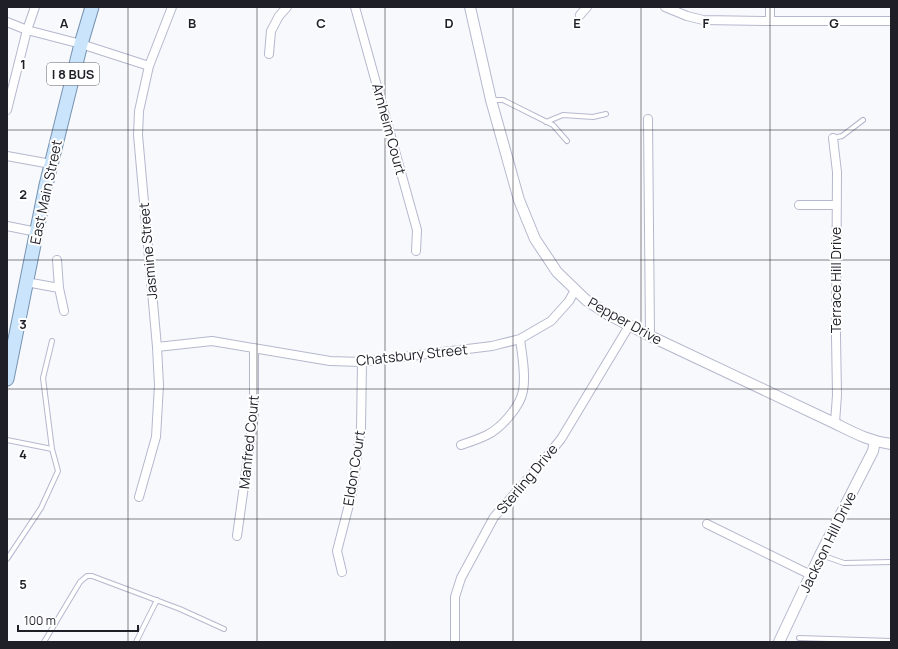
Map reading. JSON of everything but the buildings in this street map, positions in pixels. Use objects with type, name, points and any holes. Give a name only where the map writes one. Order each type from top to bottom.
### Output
[{"type":"main road","name":"East Main Street","points":[[7,378],[9,353],[26,282],[46,185],[81,44],[92,7]]},
{"type":"street","points":[[7,110],[27,30],[35,7]]},
{"type":"street","name":"Jasmine Street","points":[[139,497],[156,437],[159,385],[138,135],[139,111],[150,66],[172,7]]},
{"type":"street","points":[[269,54],[271,31],[278,16],[287,7]]},
{"type":"street","name":"Arnheim Court","points":[[355,7],[417,230],[416,251]]},
{"type":"street","name":"Pepper Drive","points":[[470,7],[491,100],[519,200],[530,229],[549,262],[575,290],[600,310],[629,326],[835,423],[863,438],[875,442],[891,444]]},
{"type":"street","points":[[580,16],[587,7]]},
{"type":"street","points":[[665,7],[687,16],[703,20],[770,22],[891,21]]},
{"type":"street","points":[[770,7],[770,22]]},
{"type":"street","points":[[7,22],[27,30],[81,44],[150,66]]},
{"type":"street","points":[[648,120],[650,336]]},
{"type":"street","name":"Terrace Hill Drive","points":[[833,138],[837,172],[837,395],[835,423]]},
{"type":"street","points":[[7,156],[51,164]]},
{"type":"street","points":[[799,205],[837,205]]},
{"type":"street","points":[[7,226],[37,232]]},
{"type":"street","points":[[57,260],[59,288],[64,311]]},
{"type":"street","points":[[26,282],[59,288]]},
{"type":"street","name":"Chatsbury Street","points":[[157,347],[212,342],[330,361],[362,362],[492,346],[520,339],[551,321],[569,301],[575,290]]},
{"type":"street","name":"Sterling Drive","points":[[455,642],[455,597],[462,578],[494,517],[561,439],[629,326]]},
{"type":"street","points":[[462,445],[488,435],[502,424],[516,406],[523,391],[524,370],[520,339]]},
{"type":"street","name":"Manfred Court","points":[[237,536],[254,414],[254,348]]},
{"type":"street","name":"Eldon Court","points":[[342,572],[337,551],[352,493],[361,428],[362,362]]},
{"type":"street","name":"Jackson Hill Drive","points":[[779,642],[820,555],[873,451],[875,442]]},
{"type":"street","points":[[707,524],[811,575]]},
{"type":"lane","points":[[491,100],[503,100],[552,125],[567,141]]},
{"type":"lane","points":[[546,122],[563,114],[593,116],[606,114]]},
{"type":"lane","points":[[833,138],[842,136],[863,120]]},
{"type":"lane","points":[[7,559],[41,508],[58,471],[52,449],[43,378],[52,341]]},
{"type":"lane","points":[[7,440],[52,449]]},
{"type":"lane","points":[[820,555],[844,563],[891,562]]},
{"type":"lane","points":[[44,642],[80,582],[87,576],[92,576],[157,600],[224,629]]},
{"type":"lane","points":[[136,642],[157,600]]},
{"type":"lane","points":[[799,638],[891,641]]}]
